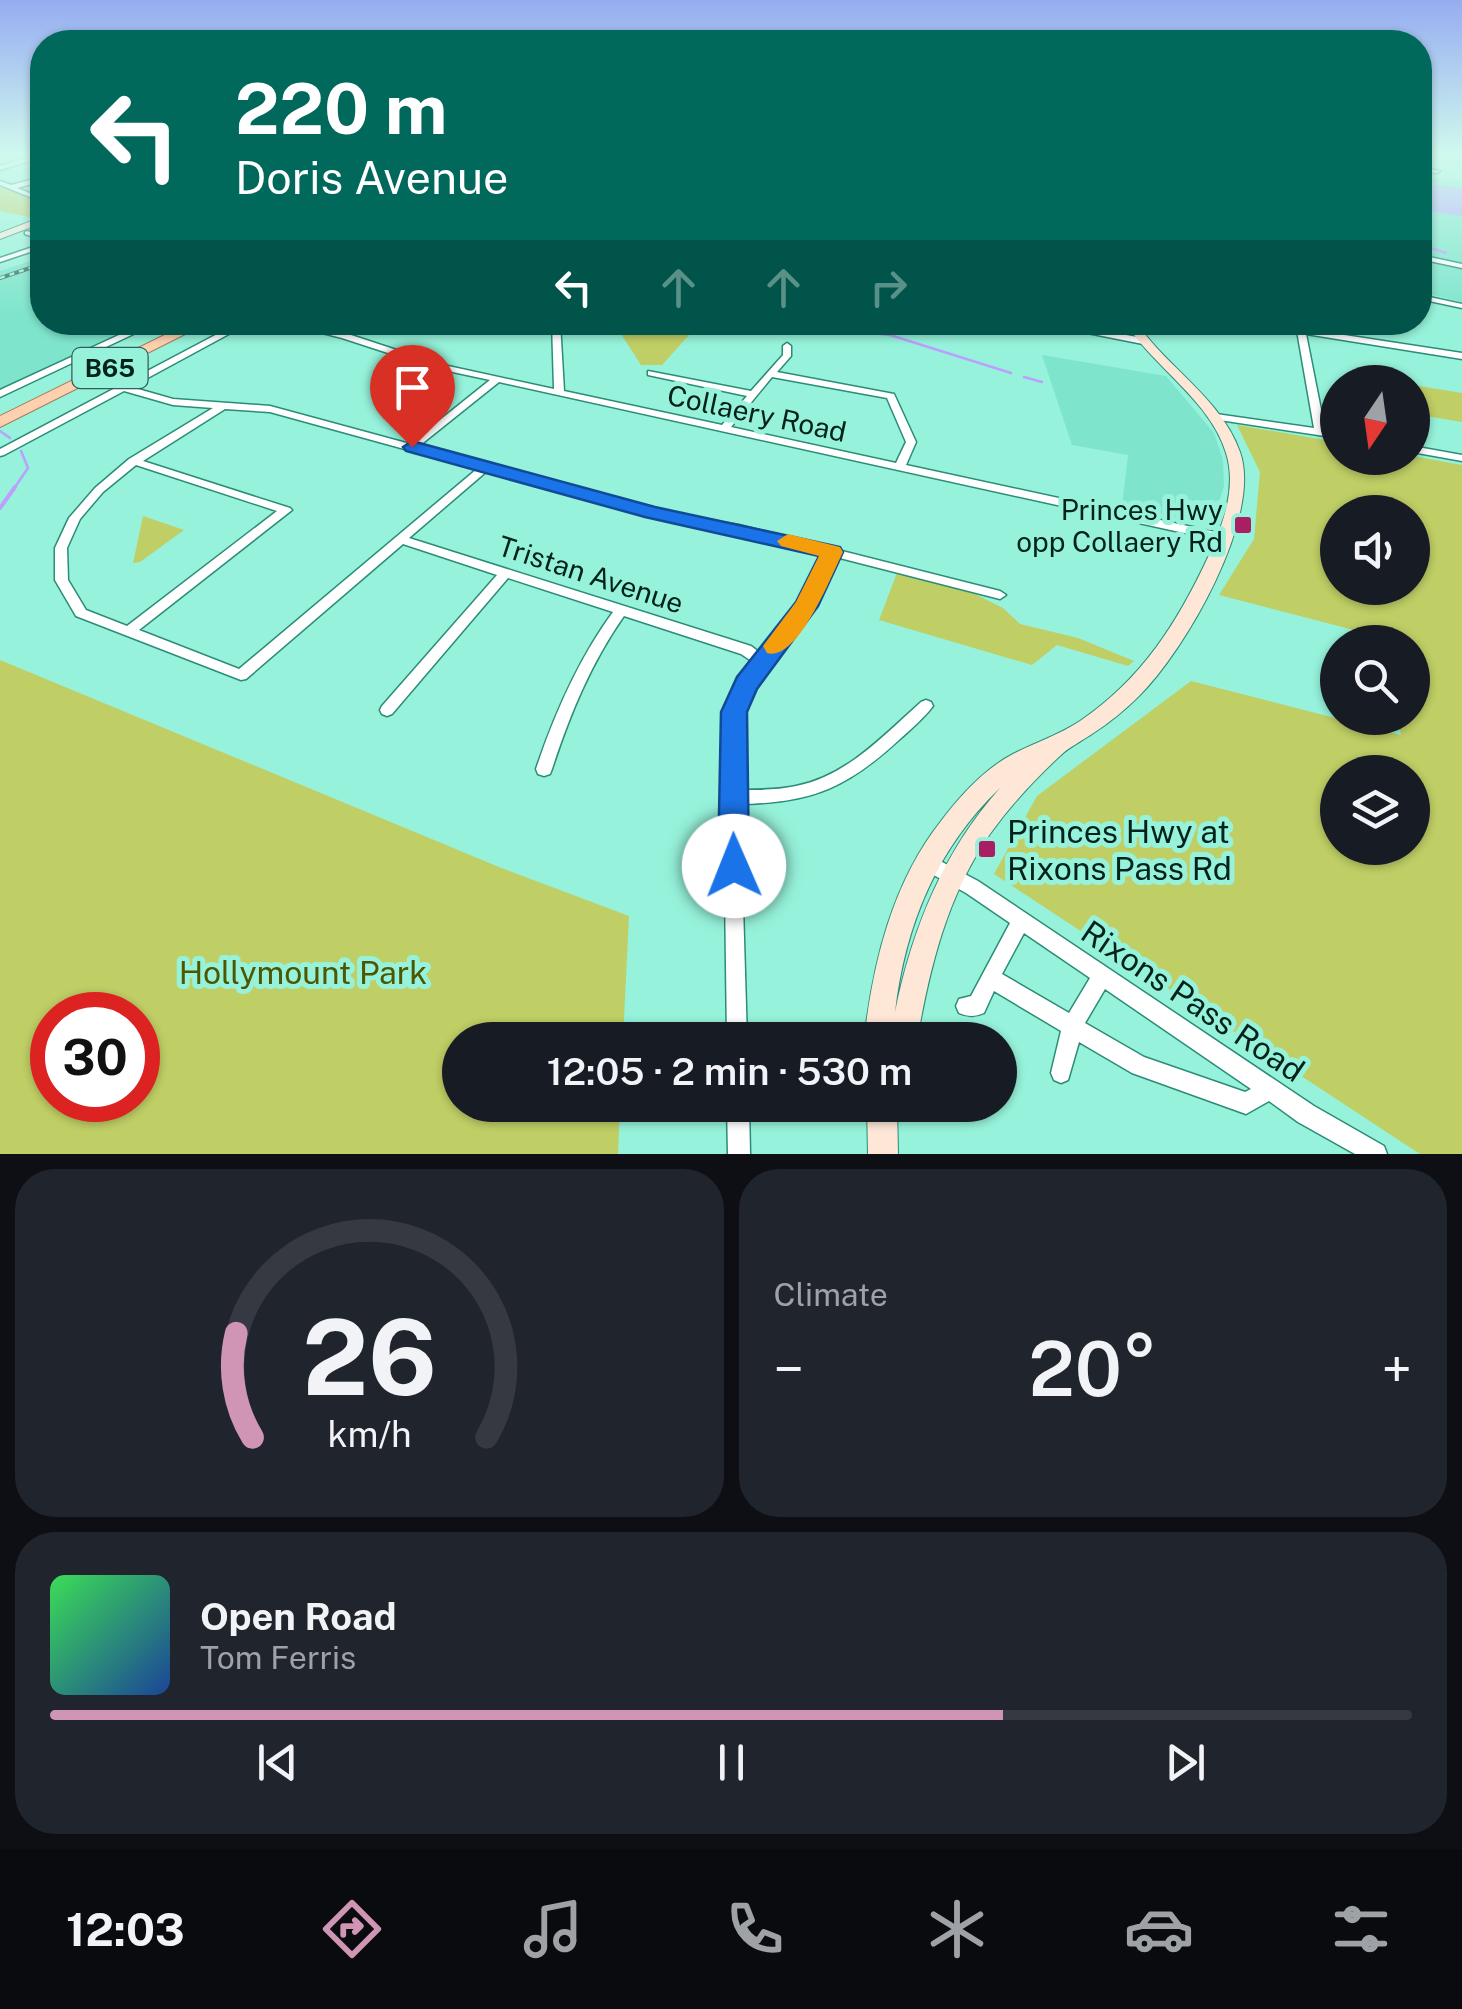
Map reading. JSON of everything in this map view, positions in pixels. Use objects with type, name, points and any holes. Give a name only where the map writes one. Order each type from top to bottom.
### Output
[{"type":"main road","points":[[0,236],[30,225]]},
{"type":"main road","name":"B65","points":[[5,410],[160,335]]},
{"type":"main road","name":"B65","points":[[5,410],[174,335]]},
{"type":"main road","points":[[881,1022],[897,933],[928,862],[962,812],[988,786],[1027,757],[1053,748],[1128,694],[1162,661],[1188,620],[1225,538],[1237,501],[1239,480],[1234,455],[1216,417],[1139,335]]},
{"type":"main road","points":[[907,1022],[929,924],[952,875],[1005,797],[1038,768],[1053,748]]},
{"type":"main road","points":[[883,1154],[884,1122]]},
{"type":"street","points":[[0,260],[30,250]]},
{"type":"street","points":[[1432,260],[1462,266]]},
{"type":"street","points":[[1432,300],[1462,306]]},
{"type":"street","points":[[5,410],[133,335]]},
{"type":"street","points":[[0,453],[223,335]]},
{"type":"street","name":"Collaery Road","points":[[340,335],[436,366],[1225,538]]},
{"type":"street","points":[[557,335],[559,393]]},
{"type":"street","points":[[1109,335],[1143,341]]},
{"type":"street","points":[[1216,417],[1320,432],[1302,335]]},
{"type":"street","points":[[1345,335],[1462,356]]},
{"type":"street","points":[[725,428],[787,356],[786,346]]},
{"type":"street","points":[[652,373],[752,394]]},
{"type":"street","points":[[770,374],[891,396],[911,442],[900,467]]},
{"type":"street","points":[[412,447],[497,379]]},
{"type":"street","points":[[123,388],[174,402],[270,409],[652,512],[1000,595]]},
{"type":"street","points":[[224,404],[101,484],[78,511],[60,564],[62,593],[81,613],[241,675],[486,466]]},
{"type":"street","points":[[1430,452],[1462,458]]},
{"type":"street","points":[[128,632],[286,510],[133,462]]},
{"type":"street","name":"Tristan Avenue","points":[[402,540],[746,650],[762,660]]},
{"type":"street","points":[[737,1022],[734,712],[762,660],[806,606],[832,552]]},
{"type":"street","points":[[387,710],[506,574]]},
{"type":"street","points":[[544,769],[565,703],[594,647],[621,610]]},
{"type":"street","points":[[732,797],[800,795],[830,786],[854,772],[926,706]]},
{"type":"street","name":"Rixons Pass Road","points":[[928,862],[1270,1089],[1376,1154]]},
{"type":"street","points":[[966,1006],[977,1006],[1021,921]]},
{"type":"street","points":[[1061,1073],[1072,1027],[1102,976]]},
{"type":"street","points":[[990,978],[1139,1066],[1246,1103],[1270,1089]]},
{"type":"street","points":[[738,1122],[739,1154]]},
{"type":"shaded area","points":[[1432,207],[1462,207],[1462,302],[1432,295]]},
{"type":"shaded area","points":[[1432,207],[1462,207],[1462,216],[1432,212]]},
{"type":"shaded area","points":[[30,261],[30,335],[120,335],[0,389],[0,271]]},
{"type":"shaded area","points":[[1042,355],[1166,376],[1214,433],[1223,460],[1224,486],[1212,526],[1122,506],[1128,455],[1072,445]]},
{"type":"green space","points":[[0,207],[30,207],[30,217],[0,211]]},
{"type":"green space","points":[[622,335],[689,335],[662,365],[641,365]]},
{"type":"green space","points":[[1430,388],[1462,393],[1462,422],[1430,417]]},
{"type":"green space","points":[[1237,425],[1320,439],[1320,475],[1430,475],[1430,459],[1462,465],[1462,1154],[1420,1154],[994,874],[1037,796],[1191,681],[1320,714],[1320,735],[1430,735],[1430,625],[1335,625],[1219,595],[1254,539],[1260,472]]},
{"type":"green space","points":[[143,516],[184,530],[133,563]]},
{"type":"green space","points":[[897,573],[969,591],[1003,608],[1020,624],[1078,638],[1134,661],[1128,666],[1057,645],[1032,665],[879,620]]},
{"type":"green space","name":"Hollymount Park","points":[[0,660],[499,867],[629,916],[624,1022],[442,1022],[442,1122],[619,1122],[618,1154],[0,1154]]},
{"type":"waterway","points":[[1432,248],[1446,253]]},
{"type":"waterway","points":[[890,335],[1011,373]]},
{"type":"waterway","points":[[1024,377],[1042,382]]},
{"type":"waterway","points":[[0,431],[10,438]]},
{"type":"waterway","points":[[13,490],[28,468],[21,451]]},
{"type":"waterway","points":[[0,508],[15,487]]},
{"type":"railway","points":[[0,278],[30,268]]},
{"type":"slow traffic","points":[[775,646],[806,606],[832,552],[788,541]]},
{"type":"place","name":"Princes Hwy opp Collaery Rd","points":[[1243,525]]},
{"type":"place","name":"Princes Hwy at Rixons Pass Rd","points":[[987,849]]},
{"type":"route","points":[[412,447],[652,512],[832,552],[806,606],[762,660],[734,712],[734,866]]}]
